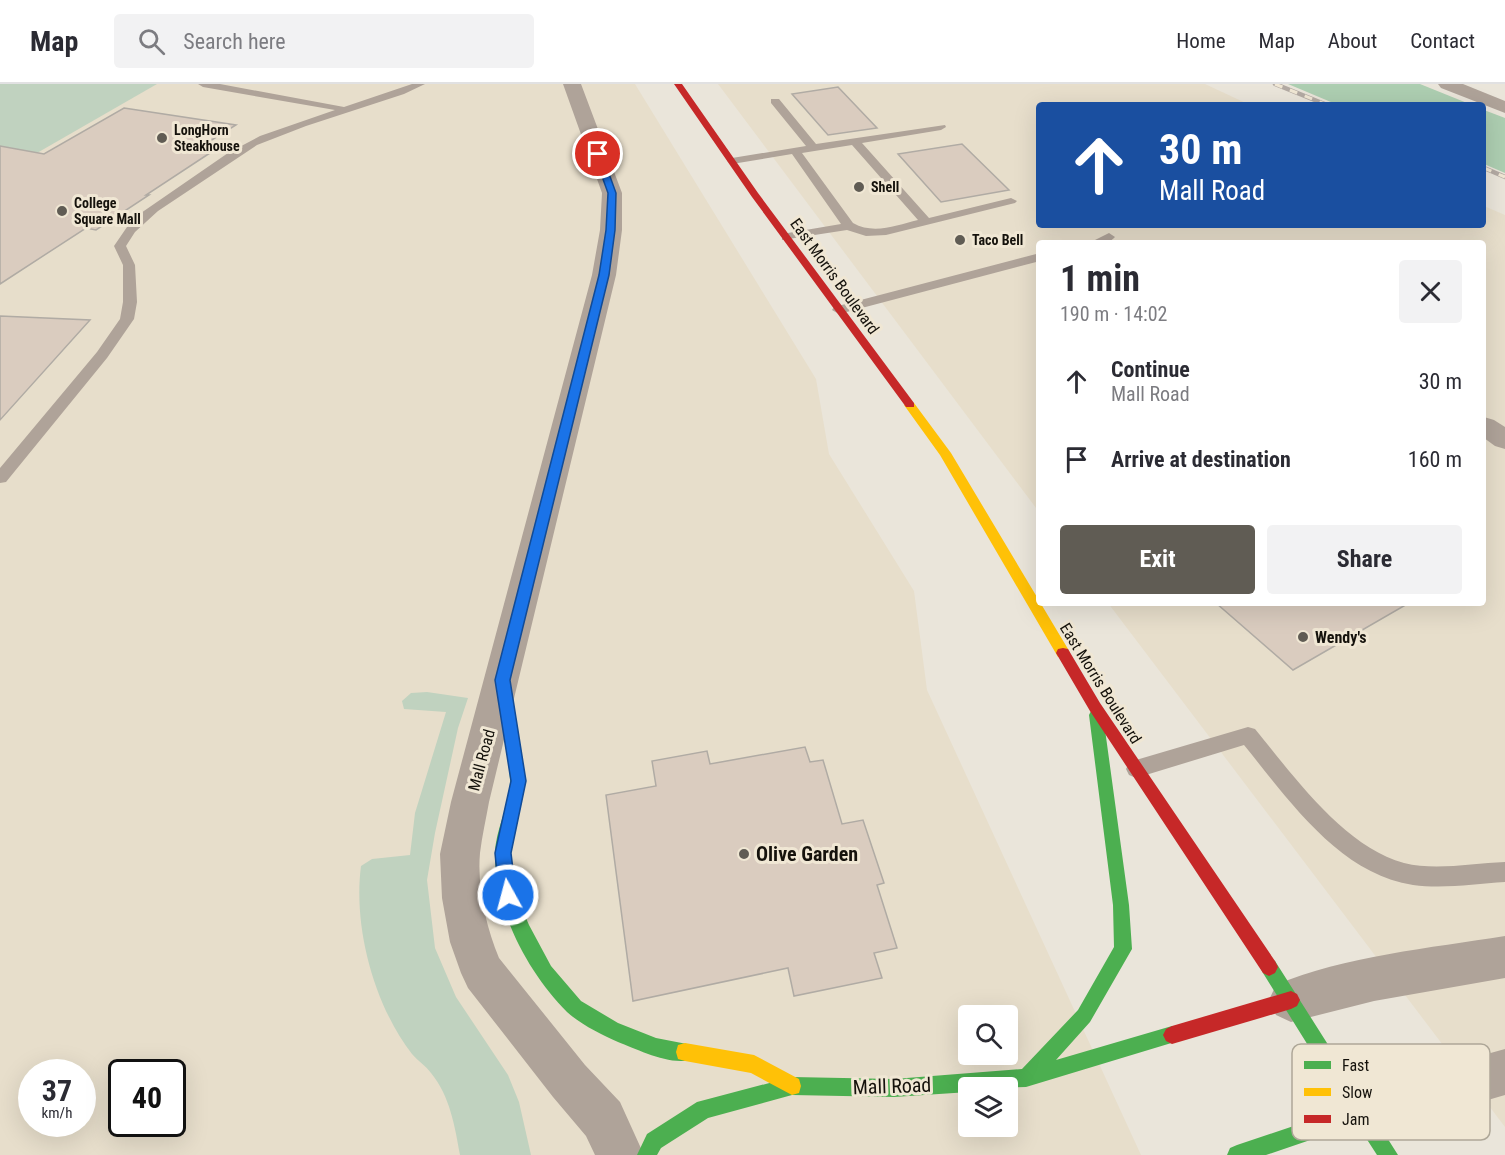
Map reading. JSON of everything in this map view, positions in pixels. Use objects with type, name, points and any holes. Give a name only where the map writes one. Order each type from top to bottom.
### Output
[{"type":"main road","name":"East Morris Boulevard","points":[[678,84],[786,237],[945,453],[1095,707],[1318,1044]]},
{"type":"main road","points":[[502,680],[518,781],[503,853],[508,895],[522,930],[545,972],[575,1007],[612,1030],[656,1047],[754,1064],[792,1086]]},
{"type":"main road","points":[[1026,1078],[1084,1016],[1123,949],[1121,905],[1095,707]]},
{"type":"main road","name":"Mall Road","points":[[647,1155],[654,1141],[704,1109],[792,1086],[894,1088],[1026,1078],[1291,1000]]},
{"type":"main road","points":[[1237,1155],[1292,1136]]},
{"type":"main road","name":"East Morris Boulevard","points":[[1378,1140],[1388,1155]]},
{"type":"street","name":"Mall Road","points":[[572,84],[612,193],[611,230],[604,275],[470,802],[460,854],[462,898],[471,942],[483,974],[603,1119],[620,1155]]},
{"type":"street","points":[[1447,84],[1504,106]]},
{"type":"street","points":[[1486,427],[1505,440]]},
{"type":"street","points":[[1291,1000],[1374,979],[1505,957]]},
{"type":"street","points":[[1490,1076],[1505,1072]]},
{"type":"lane","points":[[202,84],[345,109]]},
{"type":"lane","points":[[0,478],[75,389],[127,319],[130,302],[129,265],[120,246],[127,231],[164,201],[250,144],[306,121],[420,84]]},
{"type":"lane","points":[[775,101],[813,148]]},
{"type":"lane","points":[[732,162],[941,127]]},
{"type":"lane","points":[[855,141],[926,222]]},
{"type":"lane","points":[[795,151],[854,231],[869,234],[1011,201]]},
{"type":"lane","points":[[786,237],[849,226]]},
{"type":"lane","points":[[1102,240],[1109,237]]},
{"type":"lane","points":[[839,310],[1036,258]]},
{"type":"lane","points":[[1136,769],[1248,735],[1304,803],[1341,837],[1377,863],[1405,873],[1440,875],[1505,872]]},
{"type":"shaded area","points":[[0,84],[635,84],[816,379],[829,454],[914,591],[927,690],[1141,1155],[0,1155]]},
{"type":"shaded area","points":[[718,84],[1205,84],[1244,102],[1036,102],[1036,228],[1486,228],[1486,207],[1505,215],[1505,1127],[1490,1107],[1490,1044],[1442,1044],[1110,606],[1486,606],[1486,240],[1036,240],[1036,508]]},
{"type":"green space","points":[[0,84],[157,84],[37,153],[0,146]]},
{"type":"green space","points":[[1288,84],[1420,84],[1465,102],[1331,102]]},
{"type":"green space","points":[[1486,111],[1505,118],[1505,173],[1486,165]]},
{"type":"green space","points":[[427,692],[468,698],[458,728],[427,880],[435,948],[456,997],[508,1075],[519,1102],[531,1155],[460,1155],[451,1112],[443,1092],[429,1070],[412,1054],[399,1034],[387,1013],[369,964],[360,914],[361,866],[372,859],[410,855],[415,813],[446,712],[404,709],[402,701],[411,693]]},
{"type":"building","points":[[838,87],[877,128],[828,135],[792,94]]},
{"type":"building","points":[[124,108],[236,125],[202,146],[216,149],[146,195],[149,195],[96,230],[86,228],[0,284],[0,146],[44,154]]},
{"type":"building","points":[[962,144],[1009,190],[941,202],[898,154]]},
{"type":"building","points":[[0,316],[90,320],[0,420]]},
{"type":"building","name":"Wendy's","points":[[1219,606],[1404,606],[1293,670]]},
{"type":"building","name":"Olive Garden","points":[[805,747],[810,762],[823,760],[842,824],[863,820],[884,883],[877,885],[897,948],[874,953],[882,978],[794,996],[788,968],[633,1001],[606,795],[656,786],[652,761],[707,751],[710,764]]},
{"type":"railway","points":[[1275,84],[1320,102]]},
{"type":"railway","points":[[1486,169],[1505,177]]},
{"type":"traffic: fast","points":[[502,680],[518,781],[503,853],[508,895],[522,930],[545,972],[575,1007],[612,1030],[656,1047],[685,1052]]},
{"type":"traffic: fast","points":[[1026,1078],[1084,1016],[1123,949],[1121,905],[1096,715]]},
{"type":"traffic: fast","points":[[1269,967],[1318,1044]]},
{"type":"traffic: fast","points":[[647,1155],[654,1141],[704,1109],[792,1086],[894,1088],[1026,1078],[1172,1035]]},
{"type":"traffic: fast","points":[[1237,1155],[1292,1136]]},
{"type":"traffic: fast","points":[[1379,1140],[1388,1155]]},
{"type":"traffic: slow","points":[[910,405],[945,453],[1063,653]]},
{"type":"traffic: slow","points":[[685,1052],[754,1064],[792,1086]]},
{"type":"traffic: jam","points":[[678,84],[755,195],[910,405]]},
{"type":"traffic: jam","points":[[1063,653],[1095,707],[1269,967]]},
{"type":"traffic: jam","points":[[1172,1035],[1291,1000]]},
{"type":"place","name":"LongHorn Steakhouse","points":[[162,138]]},
{"type":"place","name":"Shell","points":[[859,187]]},
{"type":"place","name":"College Square Mall","points":[[62,211]]},
{"type":"place","name":"Taco Bell","points":[[960,240]]},
{"type":"place","name":"Wendy's","points":[[1303,637]]},
{"type":"place","name":"Olive Garden","points":[[744,854]]},
{"type":"route","points":[[508,895],[503,853],[518,781],[502,680],[604,275],[611,230],[612,193],[598,154]]}]
